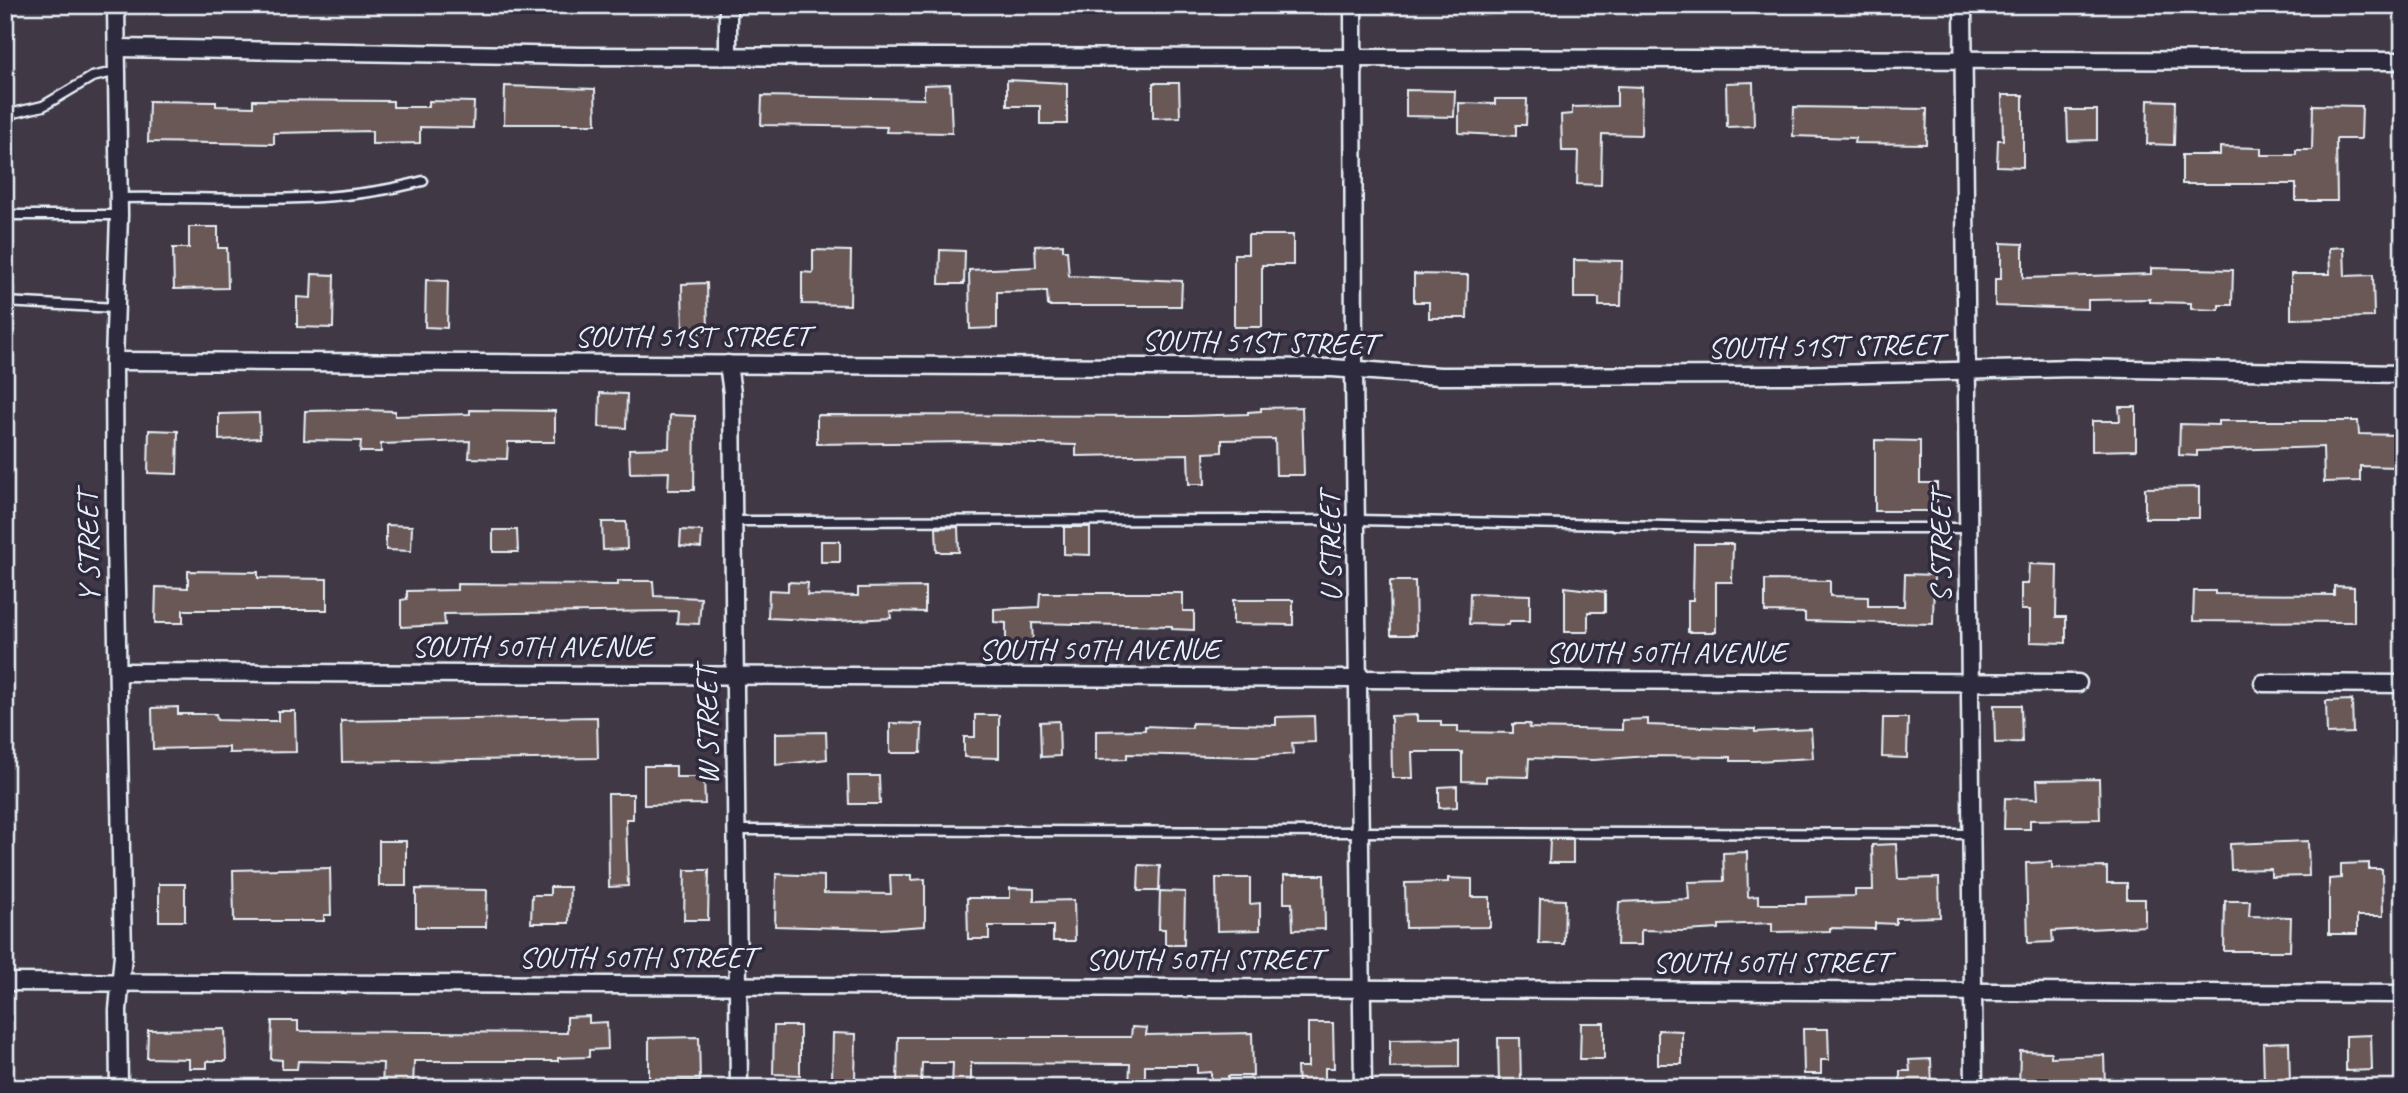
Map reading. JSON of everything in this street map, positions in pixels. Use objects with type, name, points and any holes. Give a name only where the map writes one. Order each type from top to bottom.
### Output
[{"type":"street","name":"Y STREET","points":[[116,5],[119,215],[114,361],[123,955],[118,1088]]},
{"type":"street","points":[[728,5],[728,55]]},
{"type":"street","name":"U STREET","points":[[1353,5],[1354,371],[1360,678],[1363,1088]]},
{"type":"street","name":"S STREET","points":[[1964,5],[1974,1088]]},
{"type":"street","points":[[118,48],[434,55],[2403,61]]},
{"type":"street","name":"SOUTH 51ST STREET","points":[[114,361],[1332,368],[1440,376],[2087,369],[2403,374]]},
{"type":"street","name":"W STREET","points":[[728,364],[732,393],[731,521],[737,830],[738,1088]]},
{"type":"street","name":"SOUTH 50TH AVENUE","points":[[119,672],[2078,683]]},
{"type":"street","points":[[2263,683],[2403,684]]},
{"type":"street","name":"SOUTH 50TH STREET","points":[[5,982],[2403,994]]},
{"type":"lane","points":[[5,114],[43,106],[92,77],[118,71]]},
{"type":"lane","points":[[119,198],[345,196],[391,190],[423,181]]},
{"type":"lane","points":[[5,215],[119,215]]},
{"type":"lane","points":[[5,302],[116,307]]},
{"type":"lane","points":[[731,521],[1357,520],[1765,528],[1968,528]]},
{"type":"lane","points":[[737,830],[1971,834]]},
{"type":"building","points":[[1007,80],[1067,83],[1067,124],[1040,124],[1040,106],[1007,106]]},
{"type":"building","points":[[1753,82],[1754,126],[1727,127],[1726,83]]},
{"type":"building","points":[[1153,83],[1179,83],[1180,117],[1153,118]]},
{"type":"building","points":[[950,84],[952,133],[886,132],[887,127],[761,125],[762,96],[924,99],[924,85]]},
{"type":"building","points":[[505,86],[595,89],[596,124],[504,124]]},
{"type":"building","points":[[1617,86],[1642,87],[1641,135],[1602,134],[1601,185],[1577,184],[1578,151],[1562,151],[1561,115],[1572,114],[1572,107],[1617,106]]},
{"type":"building","points":[[1406,90],[1455,91],[1454,117],[1406,116]]},
{"type":"building","points":[[2002,95],[2023,95],[2023,167],[1997,166],[1998,140],[2003,140]]},
{"type":"building","points":[[1495,99],[1527,99],[1526,125],[1516,125],[1516,136],[1459,133],[1459,103],[1495,104]]},
{"type":"building","points":[[253,100],[393,101],[393,107],[429,107],[429,101],[474,102],[473,128],[420,127],[420,143],[372,144],[372,131],[274,133],[274,144],[148,142],[149,101],[216,102],[216,106],[253,107]]},
{"type":"building","points":[[2148,100],[2175,101],[2174,145],[2147,144]]},
{"type":"building","points":[[2313,105],[2362,106],[2361,139],[2336,139],[2337,201],[2296,201],[2296,184],[2182,184],[2182,155],[2220,155],[2220,147],[2261,148],[2261,155],[2296,155],[2296,150],[2312,150]]},
{"type":"building","points":[[1794,107],[1927,109],[1926,144],[1854,143],[1855,138],[1793,136]]},
{"type":"building","points":[[2067,110],[2097,110],[2097,140],[2068,141]]},
{"type":"building","points":[[189,227],[218,227],[218,248],[227,248],[228,288],[174,289],[173,248],[189,248]]},
{"type":"building","points":[[1248,235],[1293,235],[1293,265],[1262,265],[1262,327],[1234,327],[1234,254],[1248,254]]},
{"type":"building","points":[[2001,243],[2023,244],[2023,278],[2151,274],[2151,268],[2233,270],[2232,305],[2219,305],[2219,310],[2191,309],[2191,303],[2150,302],[2150,299],[2088,300],[2088,309],[1995,306],[1995,279],[2001,279]]},
{"type":"building","points":[[1063,244],[1063,250],[1067,250],[1069,276],[1182,281],[1181,306],[1048,306],[1047,291],[997,292],[997,328],[970,329],[969,270],[1036,267],[1035,246]]},
{"type":"building","points":[[2344,247],[2345,276],[2373,275],[2374,317],[2291,319],[2291,274],[2330,274],[2329,248]]},
{"type":"building","points":[[813,250],[851,251],[850,305],[802,304],[802,272],[813,273]]},
{"type":"building","points":[[940,250],[965,251],[964,284],[939,284]]},
{"type":"building","points":[[1574,260],[1622,261],[1621,306],[1599,306],[1599,298],[1574,298]]},
{"type":"building","points":[[312,274],[334,275],[333,328],[297,327],[297,297],[311,298]]},
{"type":"building","points":[[1414,274],[1468,275],[1467,318],[1429,318],[1429,302],[1414,302]]},
{"type":"building","points":[[426,280],[448,281],[447,328],[425,327]]},
{"type":"building","points":[[707,283],[708,333],[683,333],[682,284]]},
{"type":"building","points":[[600,393],[627,394],[626,428],[599,427]]},
{"type":"building","points":[[1302,407],[1304,475],[1276,475],[1275,439],[1222,440],[1222,452],[1204,453],[1205,484],[1189,484],[1188,454],[1076,456],[1076,445],[967,442],[817,444],[817,415],[1187,416],[1248,414],[1261,411],[1261,408]]},
{"type":"building","points":[[2119,407],[2136,407],[2136,450],[2092,451],[2092,421],[2120,421]]},
{"type":"building","points":[[470,410],[555,411],[555,442],[508,442],[507,459],[469,458],[470,441],[381,444],[381,452],[360,452],[361,441],[304,440],[305,411],[395,411],[395,416],[470,414]]},
{"type":"building","points":[[259,413],[260,438],[219,440],[219,414]]},
{"type":"building","points":[[670,415],[695,416],[694,490],[668,490],[669,472],[630,473],[629,449],[669,448]]},
{"type":"building","points":[[2218,421],[2358,421],[2359,434],[2398,435],[2397,467],[2360,466],[2360,481],[2324,482],[2323,447],[2197,451],[2197,456],[2179,455],[2180,424],[2218,425]]},
{"type":"building","points":[[149,430],[178,431],[177,474],[148,473]]},
{"type":"building","points":[[1875,440],[1920,441],[1920,483],[1937,483],[1937,511],[1875,511]]},
{"type":"building","points":[[2199,487],[2199,518],[2145,518],[2145,488]]},
{"type":"building","points":[[602,522],[626,522],[627,549],[603,550]]},
{"type":"building","points":[[386,525],[412,526],[411,551],[386,550]]},
{"type":"building","points":[[958,527],[959,552],[937,552],[936,528]]},
{"type":"building","points":[[1064,527],[1090,527],[1090,555],[1064,554]]},
{"type":"building","points":[[493,530],[517,530],[518,552],[493,552]]},
{"type":"building","points":[[681,530],[702,531],[701,548],[680,546]]},
{"type":"building","points":[[821,541],[840,541],[840,562],[821,562]]},
{"type":"building","points":[[1694,544],[1733,544],[1732,582],[1716,582],[1716,632],[1688,632],[1688,600],[1693,600]]},
{"type":"building","points":[[2029,564],[2057,565],[2056,617],[2066,617],[2066,643],[2030,642],[2030,610],[2021,610],[2021,584],[2028,584]]},
{"type":"building","points":[[188,571],[258,572],[258,578],[327,579],[327,610],[183,610],[183,623],[155,623],[156,587],[188,588]]},
{"type":"building","points":[[1905,574],[1934,575],[1933,624],[1805,621],[1805,613],[1765,612],[1765,580],[1830,581],[1830,596],[1868,597],[1868,606],[1904,606]]},
{"type":"building","points":[[618,581],[653,581],[654,596],[701,598],[699,624],[677,623],[678,611],[444,614],[445,625],[401,627],[401,600],[407,599],[407,591],[457,590],[457,584],[618,585]]},
{"type":"building","points":[[1390,581],[1415,581],[1416,635],[1391,635]]},
{"type":"building","points":[[788,582],[808,583],[807,595],[858,596],[858,588],[925,587],[925,612],[890,611],[891,618],[836,621],[768,618],[769,590],[788,591]]},
{"type":"building","points":[[2334,586],[2354,587],[2354,622],[2193,621],[2194,591],[2215,591],[2215,594],[2334,595]]},
{"type":"building","points":[[1565,587],[1605,592],[1605,612],[1588,612],[1588,632],[1565,632]]},
{"type":"building","points":[[1040,593],[1183,593],[1183,611],[1194,611],[1194,630],[1172,629],[1172,626],[1032,623],[1033,643],[1006,644],[1006,623],[994,622],[994,609],[1039,607]]},
{"type":"building","points":[[1470,593],[1530,595],[1530,621],[1510,621],[1509,625],[1469,624]]},
{"type":"building","points":[[1233,600],[1293,600],[1293,625],[1233,624]]},
{"type":"building","points":[[2352,700],[2353,733],[2327,734],[2326,701]]},
{"type":"building","points":[[1994,705],[2021,705],[2022,742],[1995,743]]},
{"type":"building","points":[[178,707],[178,714],[216,714],[217,720],[278,721],[278,711],[295,711],[296,752],[229,753],[229,747],[153,749],[152,708]]},
{"type":"building","points":[[975,715],[999,715],[999,758],[964,757],[964,737],[975,737]]},
{"type":"building","points":[[1417,715],[1417,721],[1441,721],[1441,726],[1458,726],[1458,732],[1513,733],[1513,724],[1530,724],[1529,728],[1622,730],[1622,720],[1648,719],[1648,725],[1755,729],[1755,732],[1811,729],[1813,758],[1731,761],[1731,757],[1648,756],[1594,760],[1529,758],[1528,777],[1486,776],[1486,782],[1462,781],[1462,752],[1412,752],[1413,778],[1392,778],[1391,716]]},
{"type":"building","points":[[1314,716],[1315,742],[1292,743],[1293,754],[1255,757],[1127,754],[1127,759],[1096,760],[1096,731],[1145,730],[1145,726],[1192,728],[1192,723],[1276,725],[1276,717]]},
{"type":"building","points":[[597,717],[598,758],[342,762],[341,721]]},
{"type":"building","points":[[1883,718],[1908,718],[1907,758],[1882,757]]},
{"type":"building","points":[[1059,721],[1060,756],[1041,757],[1040,722]]},
{"type":"building","points":[[890,723],[922,724],[921,753],[890,753]]},
{"type":"building","points":[[826,732],[827,759],[776,765],[776,733]]},
{"type":"building","points":[[644,766],[676,766],[676,777],[704,777],[705,804],[644,805]]},
{"type":"building","points":[[848,776],[879,776],[880,804],[849,804]]},
{"type":"building","points":[[2099,779],[2100,819],[2030,820],[2030,829],[2004,829],[2005,798],[2038,799],[2037,780]]},
{"type":"building","points":[[1457,786],[1457,807],[1439,808],[1439,787]]},
{"type":"building","points":[[608,794],[633,794],[633,819],[626,819],[628,886],[609,887]]},
{"type":"building","points":[[1550,839],[1573,839],[1573,863],[1549,863]]},
{"type":"building","points":[[379,841],[406,841],[406,886],[379,886]]},
{"type":"building","points":[[2308,841],[2309,876],[2271,877],[2271,869],[2231,870],[2230,844]]},
{"type":"building","points":[[1896,844],[1898,879],[1939,878],[1940,917],[1896,918],[1896,924],[1875,923],[1875,929],[1830,928],[1830,931],[1772,932],[1772,923],[1719,925],[1719,929],[1684,931],[1641,930],[1641,945],[1617,945],[1619,902],[1689,899],[1688,882],[1724,881],[1723,853],[1747,852],[1748,897],[1758,896],[1758,904],[1806,904],[1806,897],[1855,896],[1855,890],[1873,890],[1872,845]]},
{"type":"building","points":[[2052,862],[2052,868],[2107,867],[2107,883],[2127,883],[2127,899],[2145,899],[2145,926],[2052,931],[2053,942],[2028,943],[2026,863]]},
{"type":"building","points":[[2369,863],[2369,869],[2382,869],[2383,916],[2357,916],[2357,934],[2329,934],[2329,879],[2341,878],[2341,864]]},
{"type":"building","points":[[1139,865],[1160,866],[1159,891],[1138,891]]},
{"type":"building","points":[[330,868],[331,915],[324,915],[324,921],[234,921],[233,870]]},
{"type":"building","points":[[685,870],[709,870],[708,920],[684,920]]},
{"type":"building","points":[[776,874],[824,876],[824,893],[891,894],[890,875],[911,875],[911,880],[925,879],[925,926],[880,929],[775,926]]},
{"type":"building","points":[[1284,875],[1324,875],[1325,929],[1293,930],[1292,903],[1284,903]]},
{"type":"building","points":[[1216,878],[1250,878],[1250,904],[1260,903],[1260,930],[1217,931]]},
{"type":"building","points":[[1448,878],[1472,879],[1472,897],[1490,897],[1490,927],[1406,928],[1405,883],[1448,882]]},
{"type":"building","points":[[159,884],[185,884],[185,921],[159,921]]},
{"type":"building","points":[[550,887],[570,887],[569,923],[531,923],[532,895],[550,895]]},
{"type":"building","points":[[1010,888],[1034,889],[1034,901],[1074,900],[1075,941],[1053,941],[1053,926],[989,926],[989,939],[968,939],[967,898],[1010,898]]},
{"type":"building","points":[[416,889],[487,890],[486,927],[416,927]]},
{"type":"building","points":[[1160,891],[1185,892],[1184,945],[1165,945],[1165,929],[1159,929]]},
{"type":"building","points":[[1540,899],[1565,900],[1564,944],[1539,944]]},
{"type":"building","points":[[2225,901],[2250,901],[2249,916],[2291,917],[2290,951],[2224,951]]},
{"type":"building","points":[[589,1016],[589,1023],[607,1022],[608,1049],[589,1050],[589,1057],[558,1058],[558,1061],[414,1061],[413,1088],[382,1088],[383,1063],[298,1061],[297,1069],[282,1069],[282,1060],[271,1059],[272,1021],[298,1021],[298,1031],[567,1033],[567,1017]]},
{"type":"building","points":[[1308,1023],[1333,1023],[1334,1068],[1325,1068],[1325,1088],[1298,1088],[1297,1067],[1308,1067]]},
{"type":"building","points":[[1581,1023],[1604,1023],[1604,1059],[1580,1059]]},
{"type":"building","points":[[774,1026],[800,1026],[800,1075],[773,1074]]},
{"type":"building","points":[[1132,1027],[1147,1028],[1146,1035],[1252,1033],[1253,1076],[1228,1076],[1228,1084],[1211,1084],[1211,1072],[1197,1073],[1197,1065],[1145,1065],[1145,1088],[1129,1088],[1130,1064],[971,1063],[971,1087],[952,1086],[953,1063],[922,1063],[921,1088],[897,1088],[898,1037],[1131,1037]]},
{"type":"building","points":[[225,1029],[226,1061],[207,1061],[207,1068],[189,1068],[189,1059],[147,1058],[148,1030]]},
{"type":"building","points":[[1803,1029],[1828,1029],[1829,1060],[1821,1060],[1821,1074],[1804,1074]]},
{"type":"building","points":[[1658,1030],[1682,1031],[1682,1064],[1658,1064]]},
{"type":"building","points":[[833,1033],[856,1034],[855,1080],[832,1080]]},
{"type":"building","points":[[2371,1035],[2372,1070],[2346,1071],[2346,1036]]},
{"type":"building","points":[[699,1037],[700,1081],[649,1082],[649,1038]]},
{"type":"building","points":[[1498,1038],[1520,1038],[1521,1085],[1499,1085]]},
{"type":"building","points":[[1459,1039],[1459,1067],[1390,1068],[1390,1040]]},
{"type":"building","points":[[2289,1042],[2290,1083],[2264,1083],[2263,1043]]},
{"type":"building","points":[[2020,1051],[2051,1052],[2051,1057],[2104,1055],[2105,1086],[2019,1088]]},
{"type":"building","points":[[1931,1059],[1932,1088],[1900,1088],[1900,1071],[1910,1071],[1909,1060]]}]
